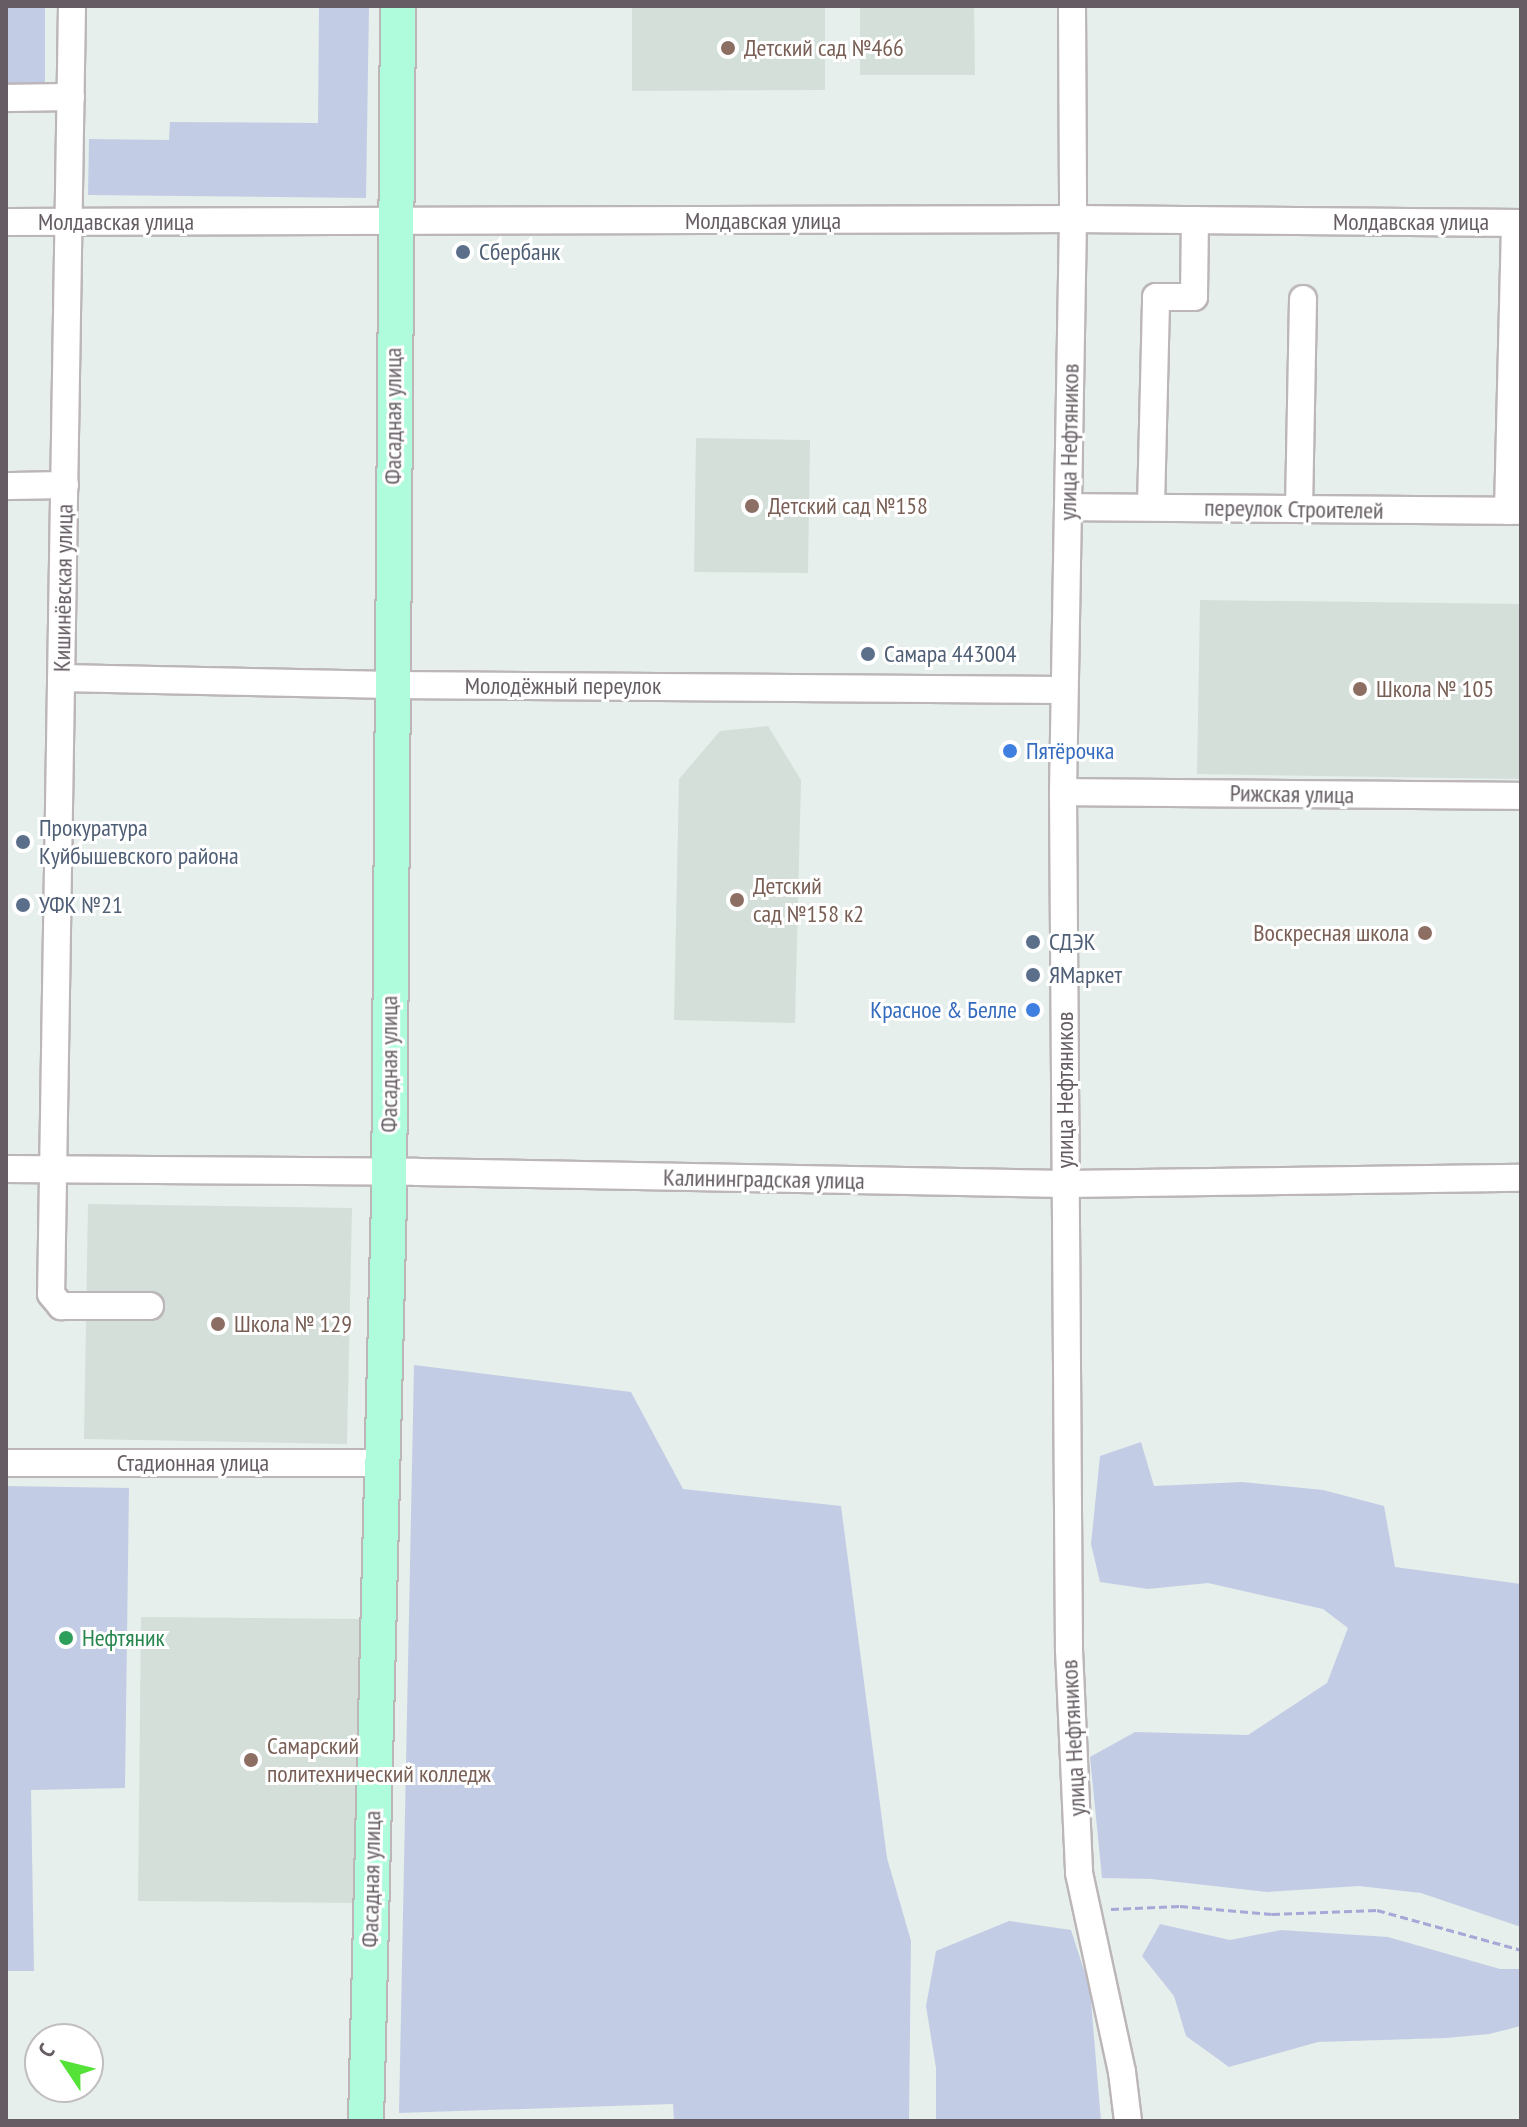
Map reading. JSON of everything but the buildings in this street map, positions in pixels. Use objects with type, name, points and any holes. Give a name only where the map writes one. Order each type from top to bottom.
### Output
[{"type":"main road","name":"Фасадная улица","points":[[366,2121],[388,1172],[398,6]]},
{"type":"street","name":"Кишинёвская улица","points":[[72,6],[51,1294],[61,1306],[150,1306]]},
{"type":"street","name":"улица Нефтяников","points":[[1072,6],[1073,219],[1063,792],[1069,1650],[1079,1873],[1122,2072],[1128,2121]]},
{"type":"street","points":[[6,98],[71,97]]},
{"type":"street","name":"Молдавская улица","points":[[6,222],[1073,219],[1518,223]]},
{"type":"street","points":[[1151,507],[1156,297],[1194,297],[1195,220]]},
{"type":"street","points":[[1514,511],[1518,223]]},
{"type":"street","points":[[1299,509],[1303,299]]},
{"type":"street","points":[[6,486],[65,485]]},
{"type":"street","name":"переулок Строителей","points":[[1068,507],[1514,511]]},
{"type":"street","name":"Молодёжный переулок","points":[[61,678],[392,685],[1064,690]]},
{"type":"street","name":"Рижская улица","points":[[1063,792],[1521,796]]},
{"type":"street","name":"Калининградская улица","points":[[6,1169],[388,1172],[1065,1184],[1521,1178]]},
{"type":"street","name":"Стадионная улица","points":[[6,1463],[379,1463]]},
{"type":"path","points":[[1087,1910],[1180,1906],[1272,1914],[1377,1910],[1521,1950]]},
{"type":"shaded area","points":[[6,6],[45,6],[45,89],[6,89]]},
{"type":"shaded area","points":[[319,6],[369,6],[366,198],[88,195],[89,139],[169,140],[170,122],[318,123]]},
{"type":"shaded area","name":"Детский сад №466","points":[[632,6],[825,6],[825,90],[632,91]]},
{"type":"shaded area","points":[[860,6],[974,6],[975,75],[860,75]]},
{"type":"shaded area","name":"Детский сад №158","points":[[696,438],[810,440],[808,573],[694,572]]},
{"type":"shaded area","name":"Школа № 105","points":[[1200,600],[1521,604],[1521,779],[1197,774]]},
{"type":"shaded area","name":"Детский сад №158 к2","points":[[768,726],[801,780],[795,1023],[674,1020],[679,779],[720,731]]},
{"type":"shaded area","name":"Школа № 129","points":[[88,1204],[352,1208],[347,1444],[84,1439]]},
{"type":"shaded area","points":[[414,1365],[631,1392],[683,1489],[841,1506],[887,1858],[911,1941],[909,2121],[674,2121],[673,2104],[399,2113]]},
{"type":"shaded area","points":[[1141,1442],[1154,1486],[1242,1482],[1323,1490],[1384,1506],[1395,1567],[1521,1584],[1521,1927],[1421,1893],[1359,1886],[1267,1892],[1151,1879],[1102,1878],[1090,1757],[1135,1732],[1248,1735],[1327,1683],[1348,1628],[1323,1609],[1208,1583],[1148,1589],[1100,1582],[1091,1544],[1100,1456]]},
{"type":"shaded area","name":"Нефтяник","points":[[6,1486],[129,1488],[125,1788],[31,1790],[34,1971],[6,1971]]},
{"type":"shaded area","name":"Самарский политехнический колледж","points":[[141,1617],[363,1619],[360,1903],[138,1901]]},
{"type":"shaded area","points":[[1009,1921],[1071,1930],[1090,1989],[1101,2121],[936,2121],[936,2068],[926,2006],[936,1951]]},
{"type":"shaded area","points":[[1160,1924],[1230,1940],[1281,1930],[1388,1937],[1500,1969],[1521,1969],[1521,2026],[1489,2034],[1446,2038],[1318,2042],[1229,2067],[1186,2036],[1174,1996],[1142,1956]]},
{"type":"place","name":"Детский сад №466","points":[[728,48]]},
{"type":"place","name":"Сбербанк","points":[[463,252]]},
{"type":"place","name":"Детский сад №158","points":[[752,506]]},
{"type":"place","name":"Самара 443004","points":[[868,654]]},
{"type":"place","name":"Школа № 105","points":[[1360,689]]},
{"type":"place","name":"Пятёрочка","points":[[1010,751]]},
{"type":"place","name":"Прокуратура Куйбышевского района","points":[[23,842]]},
{"type":"place","name":"Детский сад №158 к2","points":[[737,900]]},
{"type":"place","name":"УФК №21","points":[[23,905]]},
{"type":"place","name":"Воскресная школа","points":[[1425,933]]},
{"type":"place","name":"СДЭК","points":[[1033,942]]},
{"type":"place","name":"ЯМаркет","points":[[1033,975]]},
{"type":"place","name":"Красное & Белле","points":[[1033,1010]]},
{"type":"place","name":"Школа № 129","points":[[218,1324]]},
{"type":"place","name":"Нефтяник","points":[[66,1638]]},
{"type":"place","name":"Самарский политехнический колледж","points":[[251,1760]]}]
